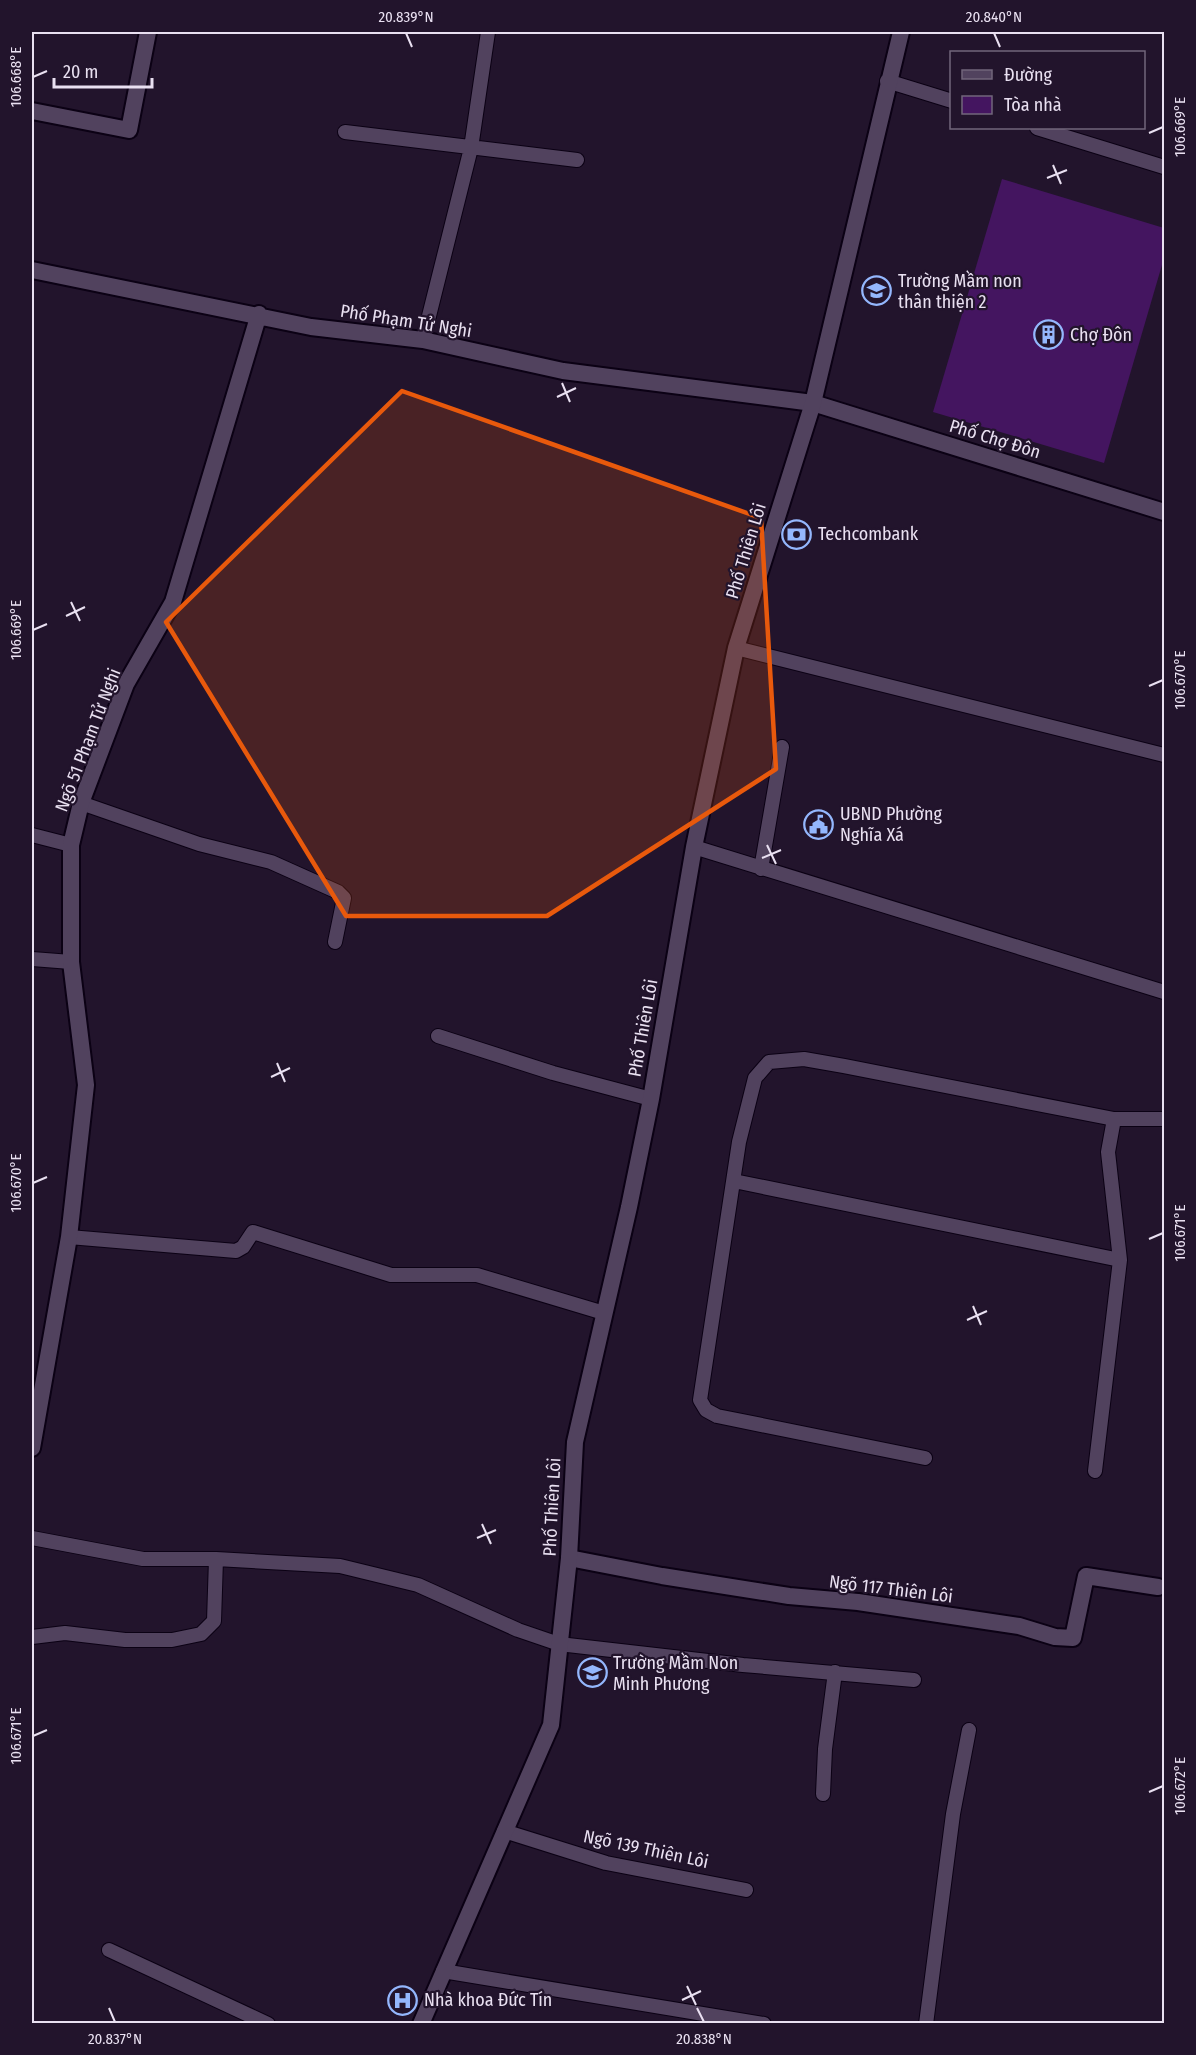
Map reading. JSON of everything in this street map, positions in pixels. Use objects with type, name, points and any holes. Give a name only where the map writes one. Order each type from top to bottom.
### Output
[{"type":"street","points":[[32,111],[129,130],[148,32]]},
{"type":"street","name":"Phố Thiên Lôi","points":[[421,2024],[551,1725],[569,1558],[575,1442],[651,1099],[694,847],[736,648],[813,403],[887,81],[901,32]]},
{"type":"street","name":"Phố Phạm Tử Nghi","points":[[32,270],[259,314],[311,327],[423,339],[563,371],[813,403]]},
{"type":"street","name":"Ngõ 51 Phạm Tử Nghi","points":[[32,1448],[69,1237],[86,1085],[71,962],[71,845],[81,803],[126,684],[173,602],[259,314]]},
{"type":"street","name":"Phố Chợ Đôn","points":[[813,403],[1164,512]]},
{"type":"street","name":"Ngõ 117 Thiên Lôi","points":[[569,1558],[662,1576],[789,1596],[858,1602],[1020,1626],[1055,1637],[1073,1638],[1086,1576],[1158,1587]]},
{"type":"lane","points":[[423,339],[471,148],[488,32]]},
{"type":"lane","points":[[887,81],[950,101]]},
{"type":"lane","points":[[1040,129],[1164,167]]},
{"type":"lane","points":[[345,132],[577,160]]},
{"type":"lane","points":[[736,648],[1164,755]]},
{"type":"lane","points":[[761,869],[782,747]]},
{"type":"lane","points":[[81,803],[199,844],[271,862],[338,892],[344,898],[335,942]]},
{"type":"lane","points":[[32,835],[71,845]]},
{"type":"lane","points":[[694,847],[1164,992]]},
{"type":"lane","points":[[32,959],[71,962]]},
{"type":"lane","points":[[438,1036],[554,1073],[651,1099]]},
{"type":"lane","points":[[926,1458],[717,1416],[706,1410],[700,1400],[700,1385],[725,1223],[739,1142],[755,1078],[770,1062],[804,1059],[1114,1119],[1164,1119]]},
{"type":"lane","points":[[1095,1471],[1120,1260],[1108,1152],[1114,1119]]},
{"type":"lane","points":[[734,1181],[1120,1260]]},
{"type":"lane","points":[[69,1237],[236,1251],[243,1247],[253,1232],[390,1275],[477,1275],[604,1313]]},
{"type":"lane","points":[[32,1538],[143,1559],[216,1559],[313,1564],[374,1572],[418,1585],[518,1630],[559,1644],[743,1665],[914,1680]]},
{"type":"lane","points":[[32,1637],[65,1633],[125,1640],[172,1640],[201,1634],[214,1621],[216,1559]]},
{"type":"lane","points":[[823,1794],[825,1749],[835,1672]]},
{"type":"lane","points":[[926,2024],[953,1814],[969,1730]]},
{"type":"lane","name":"Ngõ 139 Thiên Lôi","points":[[504,1831],[606,1863],[746,1890]]},
{"type":"lane","points":[[109,1950],[247,2019],[268,2024]]},
{"type":"lane","points":[[443,1971],[764,2024]]},
{"type":"highlighted area","points":[[402,391],[761,518],[776,769],[547,916],[346,916],[166,622]]},
{"type":"building","name":"Chợ Đôn","points":[[1002,179],[1164,228],[1164,258],[1104,463],[933,412]]},
{"type":"place","name":"Trường Mầm non thân thiện 2","points":[[877,291]]},
{"type":"place","name":"Chợ Đôn","points":[[1049,335]]},
{"type":"place","name":"Techcombank","points":[[797,534]]},
{"type":"place","name":"UBND Phường Nghĩa Xá","points":[[819,824]]},
{"type":"place","name":"Trường Mầm Non Minh Phương","points":[[592,1673]]},
{"type":"place","name":"Nhà khoa Đức Tín","points":[[403,2000]]}]
